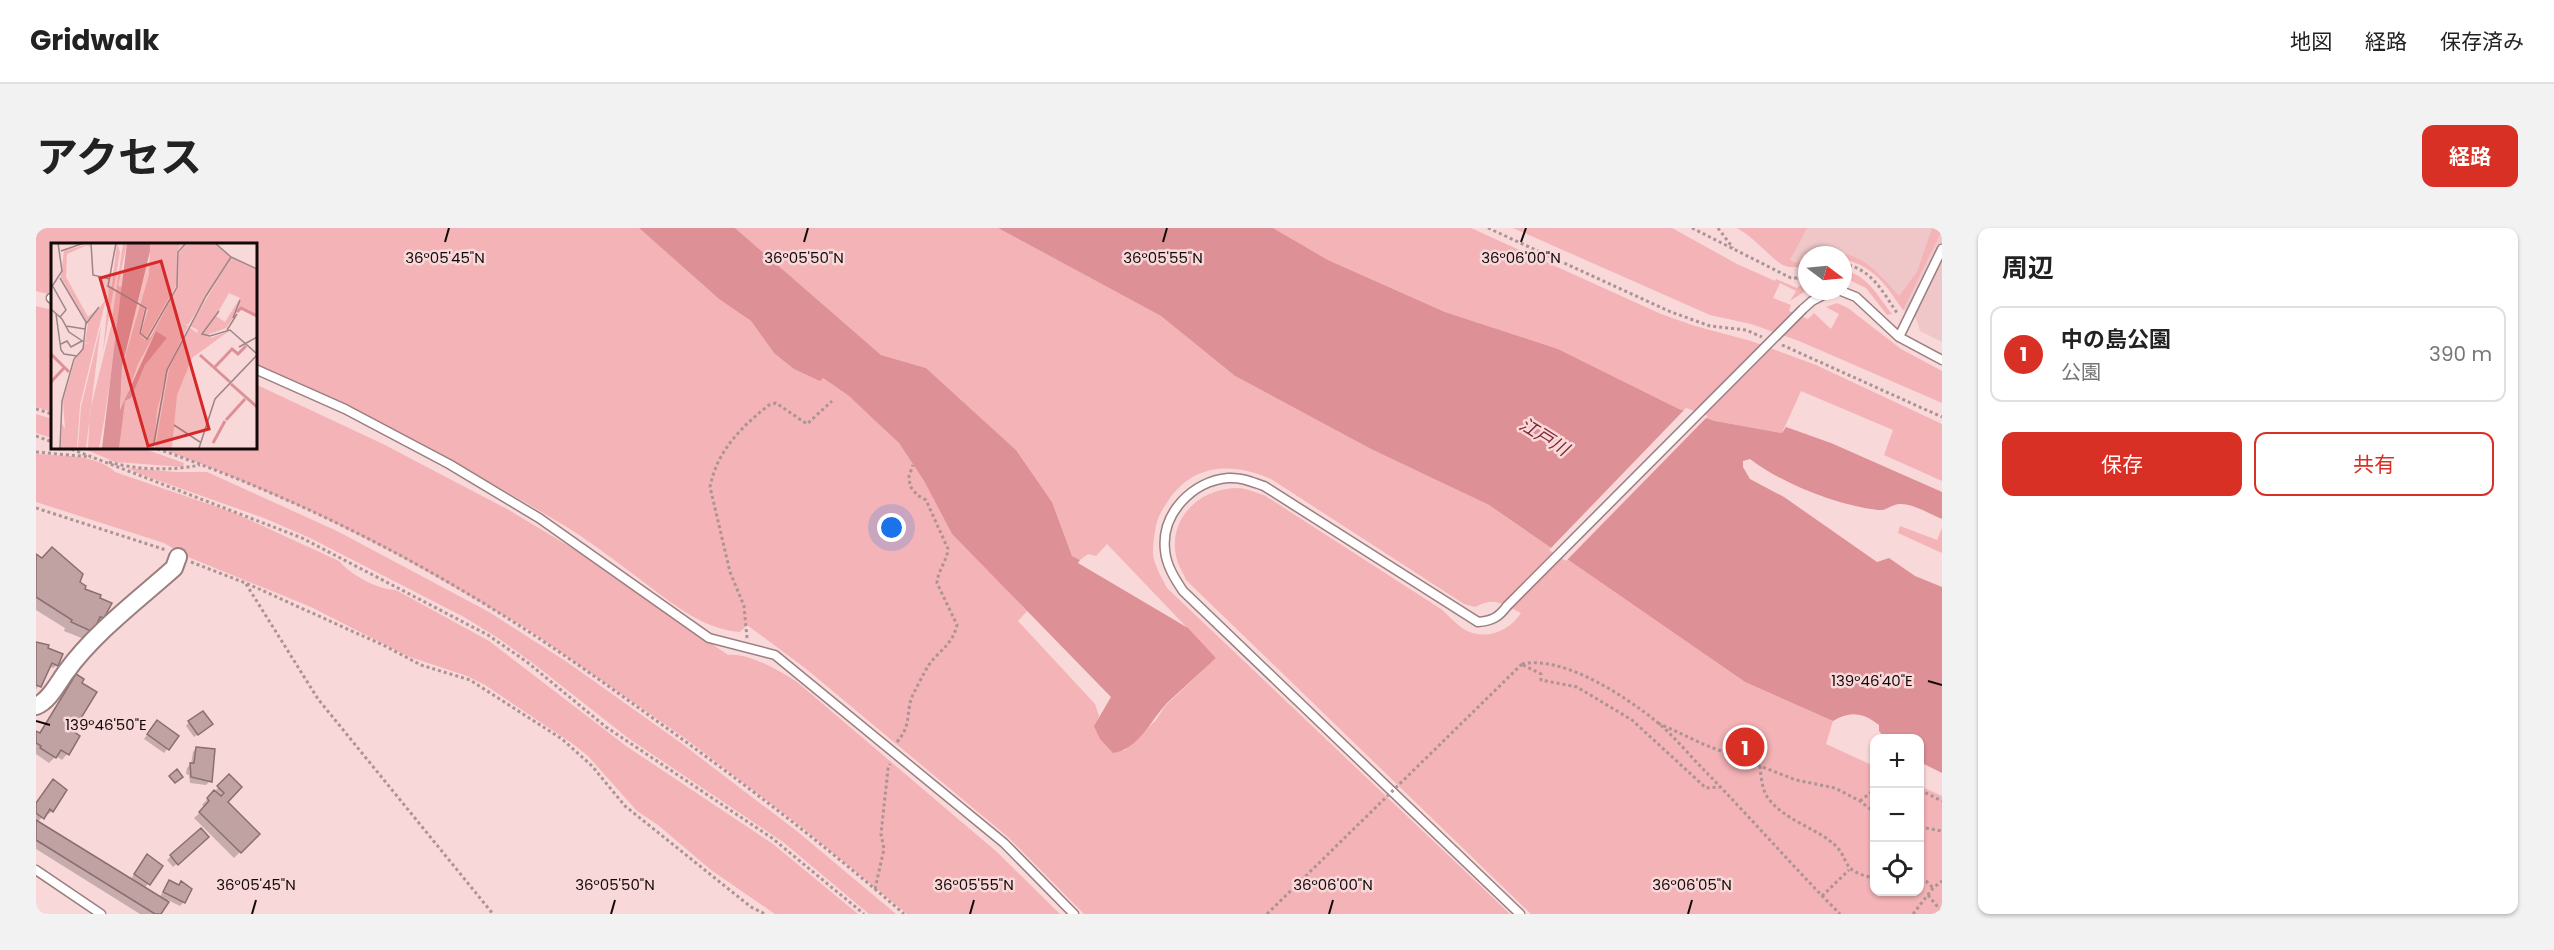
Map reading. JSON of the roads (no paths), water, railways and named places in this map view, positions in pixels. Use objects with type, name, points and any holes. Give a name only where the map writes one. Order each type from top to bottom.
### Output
[{"type":"street","points":[[36,706],[46,699],[91,642],[174,568],[178,557]]},
{"type":"lane","points":[[1899,337],[1942,249]]},
{"type":"lane","points":[[1852,295],[1899,337],[1942,360]]},
{"type":"lane","points":[[1520,914],[1183,591],[1172,574],[1165,550],[1166,534],[1172,515],[1182,499],[1213,480],[1245,479],[1264,486],[1478,622],[1492,620],[1501,614],[1814,300]]},
{"type":"lane","points":[[256,369],[345,408],[449,464],[539,518],[709,638],[775,655],[1004,843],[1074,914]]},
{"type":"lane","points":[[36,870],[101,914]]},
{"type":"water","points":[[639,228],[735,228],[881,355],[926,368],[1016,450],[1052,502],[1072,556],[1080,560],[1078,563],[1188,628],[1216,658],[1167,703],[1137,740],[1130,746],[1113,753],[1100,739],[1094,726],[1111,697],[952,534],[924,481],[899,443],[849,396],[823,378],[820,381],[794,369],[774,353],[751,321],[719,299]]},
{"type":"water","name":"江戸川","points":[[998,228],[1273,228],[1328,260],[1445,312],[1558,349],[1679,409],[1715,421],[1782,433],[1786,427],[1831,443],[1942,492],[1942,519],[1904,504],[1878,510],[1845,503],[1811,492],[1778,477],[1750,459],[1743,461],[1743,467],[1750,479],[1784,497],[1877,562],[1889,558],[1915,576],[1942,587],[1942,773],[1924,764],[1924,734],[1882,734],[1879,725],[1857,714],[1845,715],[1833,721],[1745,682],[1489,505],[1371,449],[1235,376],[1161,316]]},
{"type":"place","name":"中の島公園","points":[[1745,747]]}]
